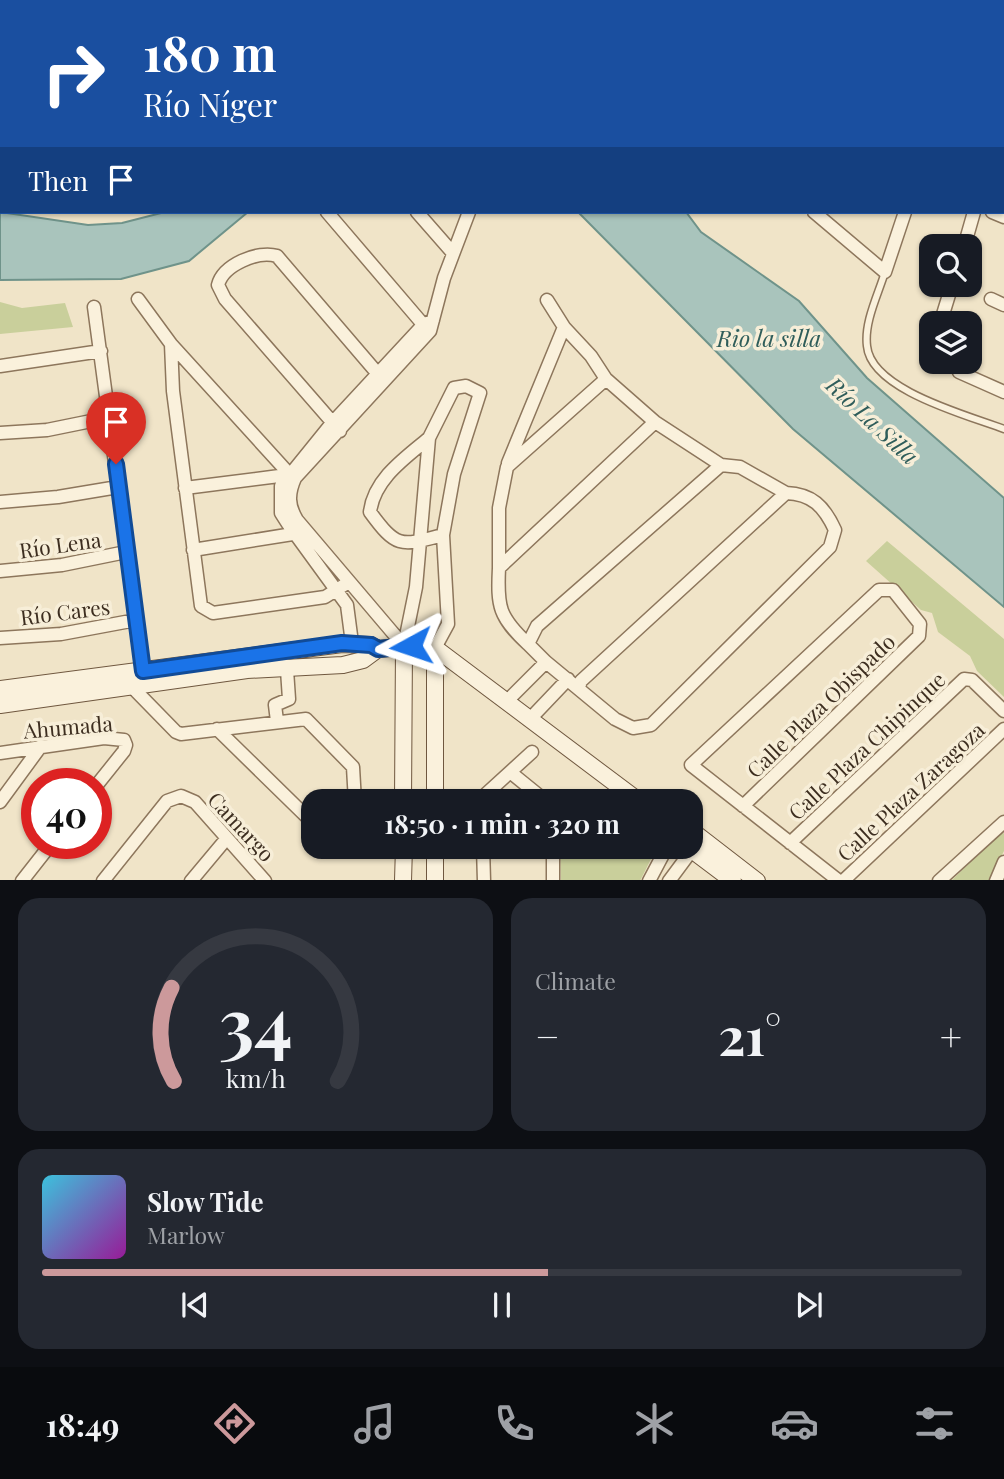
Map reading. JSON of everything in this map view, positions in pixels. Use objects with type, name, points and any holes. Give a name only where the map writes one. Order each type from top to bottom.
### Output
[{"type":"street","points":[[329,214],[429,325]]},
{"type":"street","points":[[419,214],[453,253]]},
{"type":"street","points":[[404,646],[344,586],[281,513],[281,486],[429,325],[468,214]]},
{"type":"street","points":[[816,214],[885,272],[904,214]]},
{"type":"street","points":[[968,234],[973,214]]},
{"type":"street","points":[[336,427],[225,299],[218,285],[221,276],[254,256],[277,256],[381,378]]},
{"type":"street","points":[[138,299],[171,344],[291,476]]},
{"type":"street","points":[[991,299],[1004,305]]},
{"type":"street","points":[[547,300],[564,327],[591,355],[606,379],[655,422],[721,465],[740,467],[786,493],[803,494],[827,512],[835,530],[830,547],[651,725],[633,728],[624,723],[546,663],[506,624],[499,605],[499,508],[507,467],[564,327]]},
{"type":"street","points":[[94,307],[111,417],[143,671]]},
{"type":"street","points":[[171,344],[199,602],[209,612],[325,597],[344,586]]},
{"type":"street","points":[[0,366],[101,351]]},
{"type":"street","points":[[965,374],[1003,387]]},
{"type":"street","points":[[507,467],[606,379]]},
{"type":"street","points":[[404,789],[404,646],[416,587],[429,438],[454,388],[466,386],[480,393],[454,474],[443,535],[448,624],[435,648],[435,789]]},
{"type":"street","points":[[0,433],[47,430],[111,417]]},
{"type":"street","points":[[499,568],[655,422]]},
{"type":"street","points":[[429,438],[394,468],[372,498],[370,512],[381,527],[401,543],[410,545],[443,535]]},
{"type":"street","points":[[528,644],[537,626],[721,465]]},
{"type":"street","points":[[185,488],[291,476]]},
{"type":"street","points":[[0,502],[58,497],[118,487]]},
{"type":"street","points":[[579,687],[581,681],[786,493]]},
{"type":"street","points":[[193,550],[301,533]]},
{"type":"street","name":"Río Lena","points":[[0,571],[62,565],[126,552]]},
{"type":"street","points":[[344,586],[352,643]]},
{"type":"street","name":"Calle Plaza Obispado","points":[[879,590],[893,590],[920,624],[919,636],[743,806],[691,765],[879,590]]},
{"type":"street","name":"Río Cares","points":[[0,638],[61,634],[136,620]]},
{"type":"street","points":[[0,705],[40,692],[143,671],[352,643],[371,645],[378,649]]},
{"type":"street","points":[[0,689],[40,692],[133,688],[247,670],[287,670],[354,663],[378,649],[404,646],[435,648],[622,789]]},
{"type":"street","points":[[506,702],[546,663]]},
{"type":"street","points":[[277,721],[275,705],[289,699],[290,695],[287,670]]},
{"type":"street","points":[[529,720],[568,679]]},
{"type":"street","name":"Calle Plaza Chipinque","points":[[790,843],[964,679],[969,679],[1004,712]]},
{"type":"street","points":[[133,688],[176,732],[301,718],[316,729],[353,767],[354,789]]},
{"type":"street","points":[[217,729],[301,811]]},
{"type":"street","name":"Calle Plaza Zaragoza","points":[[841,880],[1004,729]]},
{"type":"street","name":"Ahumada","points":[[0,754],[104,738],[124,740],[124,751],[110,768]]},
{"type":"street","points":[[0,802],[41,746]]},
{"type":"street","points":[[491,789],[532,752]]},
{"type":"street","points":[[510,772],[531,789]]},
{"type":"street","name":"Camargo","points":[[103,880],[167,801],[181,796],[195,802],[265,880]]},
{"type":"street","points":[[743,806],[841,880]]},
{"type":"street","points":[[939,880],[1004,822]]},
{"type":"street","points":[[191,880],[227,838]]},
{"type":"street","points":[[703,839],[757,880]]},
{"type":"street","points":[[703,858],[733,880]]},
{"type":"street","points":[[22,880],[39,859]]},
{"type":"street","points":[[403,880],[404,859]]},
{"type":"street","points":[[435,859],[435,880]]},
{"type":"street","points":[[484,859],[484,880]]},
{"type":"street","points":[[553,859],[553,880]]},
{"type":"street","points":[[649,880],[660,859]]},
{"type":"street","points":[[669,880],[683,859]]},
{"type":"street","points":[[996,880],[1004,862]]},
{"type":"lane","points":[[885,272],[866,344],[872,365],[902,388],[1004,429]]},
{"type":"green space","points":[[0,302],[22,308],[65,303],[73,327],[0,334]]},
{"type":"green space","points":[[887,541],[1004,639],[1004,697],[977,671],[970,656],[938,632],[932,613],[921,610],[866,561]]},
{"type":"green space","points":[[1004,833],[1004,851],[989,880],[952,880],[998,835]]},
{"type":"green space","points":[[560,859],[651,859],[640,880],[561,880]]},
{"type":"water","points":[[0,214],[88,225],[122,223],[157,214],[246,214],[189,261],[121,279],[0,280]]},
{"type":"water","name":"Rio la silla","points":[[580,214],[688,214],[701,232],[799,301],[867,378],[1004,498],[1004,607],[793,429]]},
{"type":"route","points":[[116,464],[143,671],[342,643],[371,645],[378,649],[411,646]]},
{"type":"water label","name":"Río La Silla","points":[[873,420]]}]
